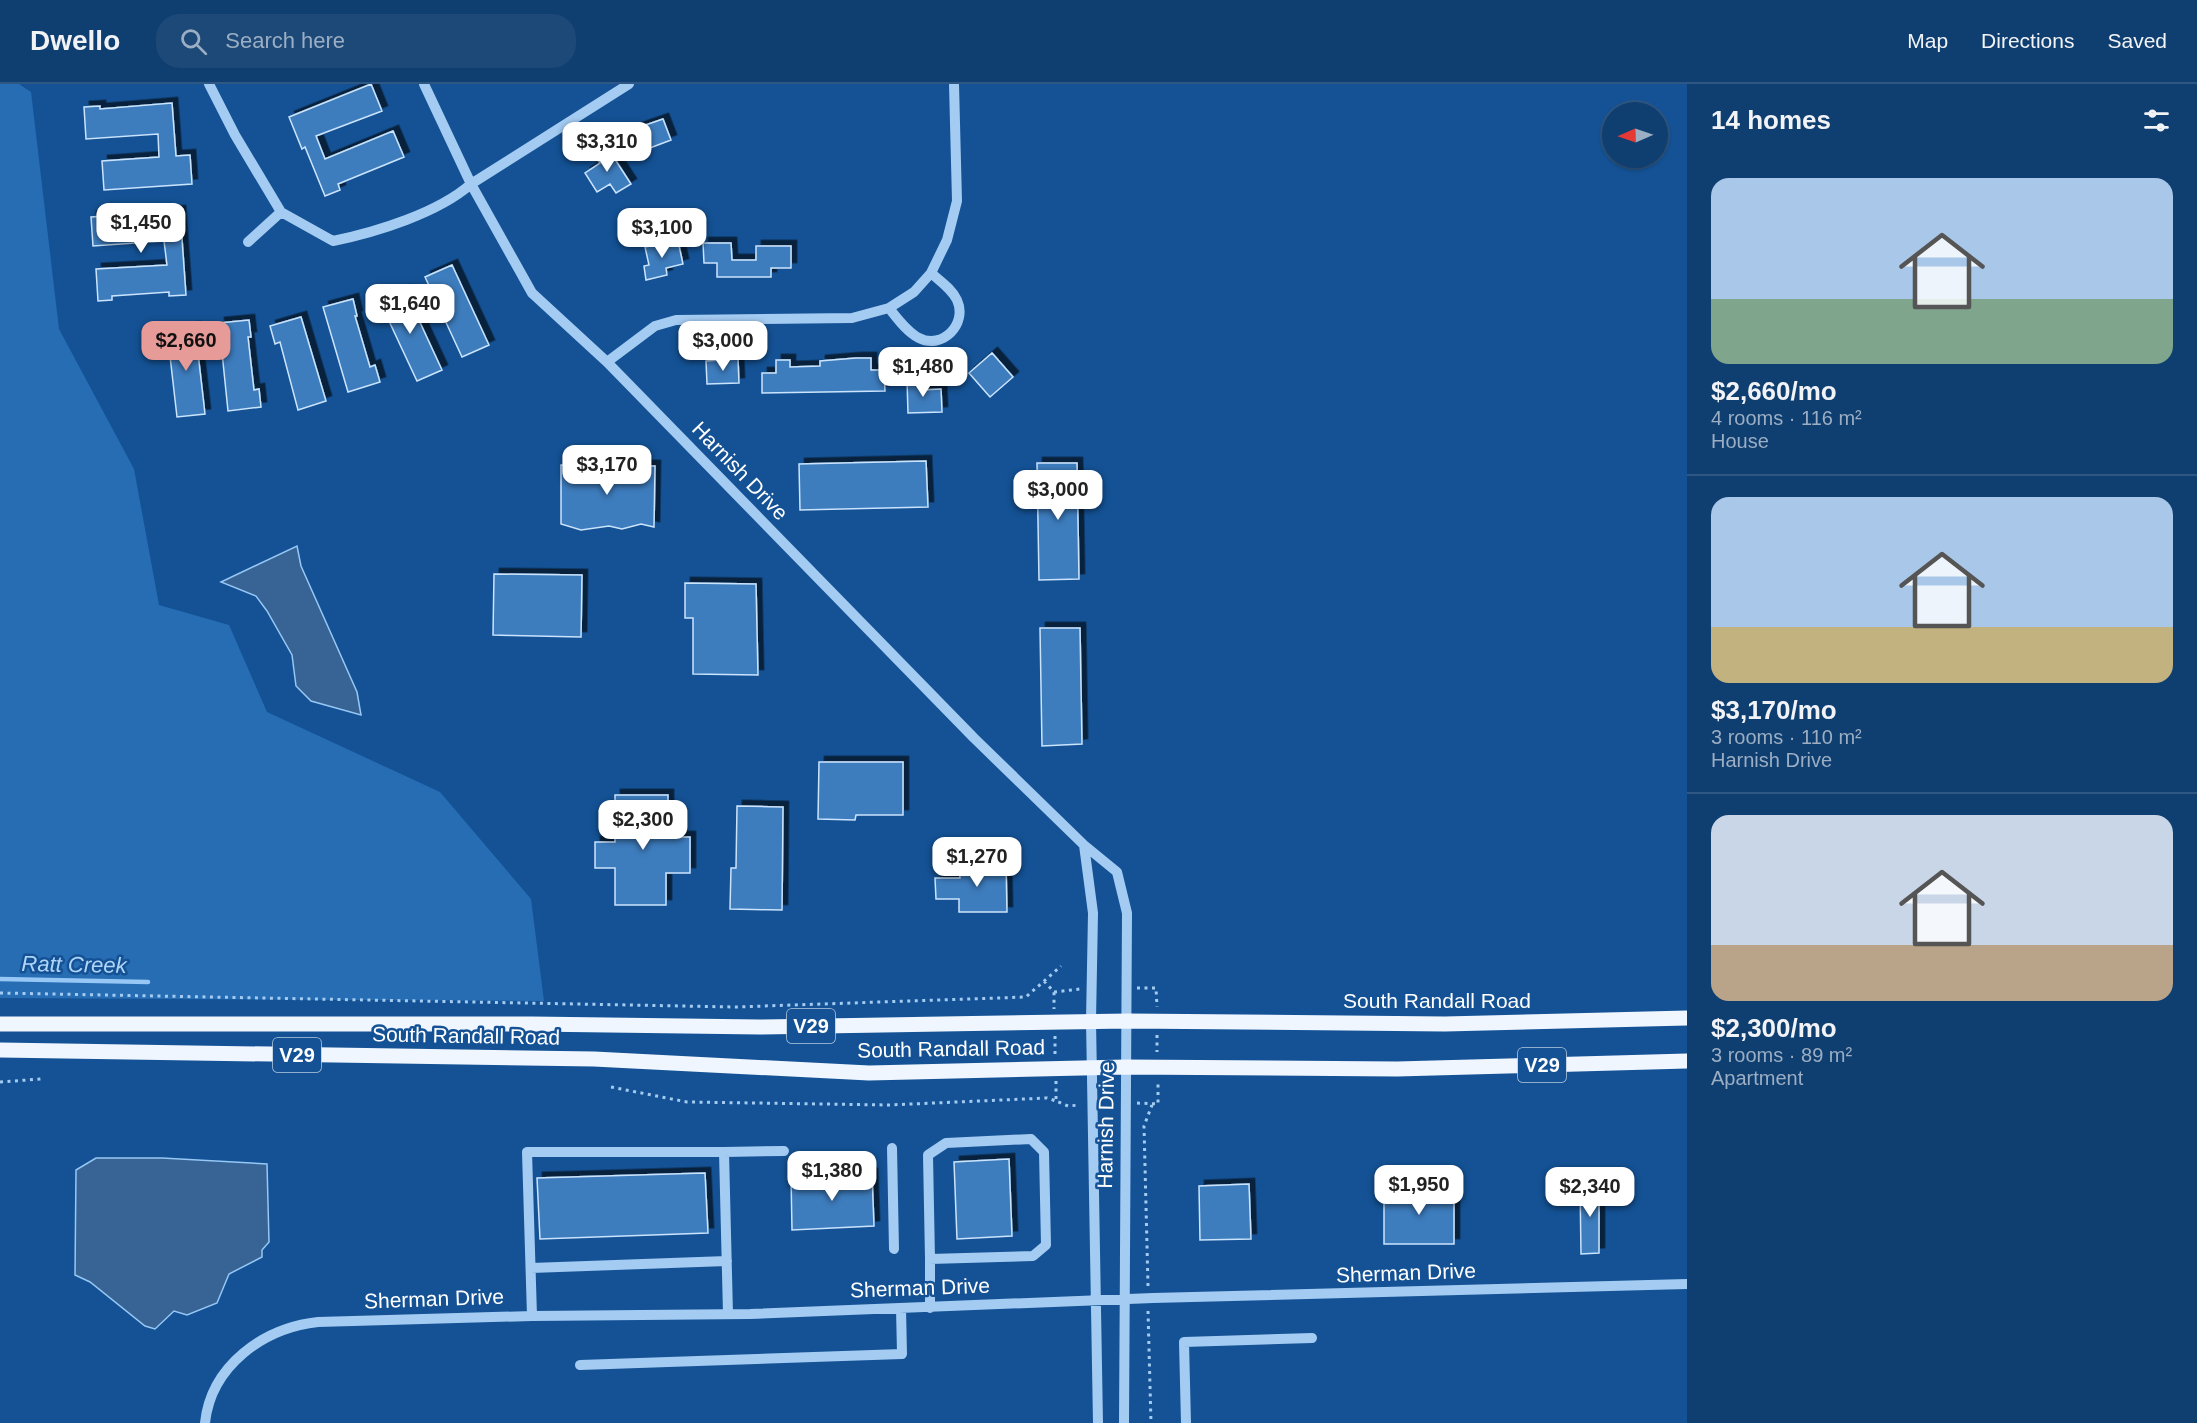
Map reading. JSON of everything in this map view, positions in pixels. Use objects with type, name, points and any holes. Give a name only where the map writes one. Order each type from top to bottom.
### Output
[{"type":"main road","name":"South Randall Road","points":[[0,1024],[532,1024],[760,1027],[1091,1021],[1445,1024],[1687,1018]]},
{"type":"main road","name":"South Randall Road","points":[[0,1050],[594,1059],[869,1073],[1126,1067],[1397,1069],[1687,1061]]},
{"type":"street","points":[[209,84],[240,143],[281,212],[333,241],[374,232],[456,197],[471,184],[629,84]]},
{"type":"street","name":"Harnish Drive","points":[[424,84],[471,184],[532,293],[607,362],[974,738],[1084,845],[1117,872],[1127,913],[1128,988],[1125,1103],[1124,1423]]},
{"type":"street","points":[[607,362],[655,326],[676,320],[852,318],[889,308],[914,292],[931,273],[947,240],[957,201],[954,84]]},
{"type":"street","points":[[248,242],[281,212]]},
{"type":"street","points":[[889,308],[912,335],[921,340],[931,341],[949,335],[956,327],[960,308],[950,290],[931,273]]},
{"type":"street","name":"Harnish Drive","points":[[1084,845],[1093,913],[1091,1021],[1098,1423]]},
{"type":"street","points":[[930,1258],[1033,1256],[1046,1245],[1044,1152],[1031,1139],[946,1143],[928,1155],[930,1308]]},
{"type":"street","points":[[892,1148],[894,1249]]},
{"type":"street","points":[[532,1316],[527,1152],[784,1151]]},
{"type":"street","points":[[724,1152],[728,1314]]},
{"type":"street","points":[[531,1268],[727,1262]]},
{"type":"street","name":"Sherman Drive","points":[[205,1423],[214,1390],[225,1372],[253,1344],[292,1327],[318,1322],[532,1316],[728,1314],[1148,1298],[1687,1284]]},
{"type":"street","points":[[580,1365],[902,1354],[902,1308]]},
{"type":"street","points":[[1185,1423],[1184,1342],[1312,1338]]},
{"type":"path","points":[[0,993],[735,1007],[1026,997],[1061,966]]},
{"type":"path","points":[[1044,981],[1054,992],[1056,1101]]},
{"type":"path","points":[[1054,992],[1092,988]]},
{"type":"path","points":[[1125,1103],[1158,1104],[1156,988],[1128,988]]},
{"type":"path","points":[[0,1082],[41,1079]]},
{"type":"path","points":[[611,1087],[695,1103],[889,1105],[1047,1098],[1068,1106],[1094,1105]]},
{"type":"path","points":[[1151,1423],[1144,1126],[1152,1104]]},
{"type":"shaded area","points":[[0,84],[19,84],[31,92],[59,329],[134,469],[159,605],[229,625],[267,712],[440,792],[531,899],[544,1001],[0,998]]},
{"type":"shaded area","points":[[297,546],[301,566],[357,692],[361,715],[311,701],[296,686],[292,655],[256,596],[221,582]]},
{"type":"shaded area","points":[[96,1158],[162,1158],[267,1164],[269,1242],[262,1250],[262,1257],[229,1274],[217,1303],[187,1315],[174,1311],[155,1329],[145,1326],[90,1282],[75,1275],[76,1170]]},
{"type":"building","points":[[371,84],[382,111],[316,136],[325,159],[393,131],[404,157],[338,184],[340,190],[325,196],[305,147],[302,149],[289,117]]},
{"type":"building","points":[[172,103],[176,156],[190,155],[192,184],[104,190],[102,161],[159,157],[158,134],[86,139],[84,107],[100,106],[100,109]]},
{"type":"building","points":[[663,119],[671,140],[642,151],[634,129]]},
{"type":"building","points":[[607,147],[631,184],[616,193],[610,184],[597,192],[585,173],[600,163],[595,155]]},
{"type":"building","points":[[180,211],[186,295],[169,296],[169,292],[112,296],[112,300],[98,301],[96,269],[167,265],[164,241],[93,246],[91,217]]},
{"type":"building","points":[[678,241],[683,264],[666,268],[667,275],[646,280],[644,266],[649,265],[645,247]]},
{"type":"building","points":[[703,243],[731,243],[732,260],[756,260],[756,246],[791,246],[791,268],[771,268],[771,277],[717,277],[717,263],[704,263]]},
{"type":"building","points":[[452,265],[489,345],[462,357],[425,277]]},
{"type":"building","points":[[405,290],[442,370],[417,381],[388,319],[383,321],[375,304]]},
{"type":"building","points":[[353,299],[357,316],[355,316],[370,367],[375,365],[380,382],[348,392],[323,307]]},
{"type":"building","points":[[301,317],[326,401],[298,410],[280,342],[275,344],[270,326]]},
{"type":"building","points":[[249,320],[251,337],[248,337],[254,390],[259,389],[261,407],[228,411],[219,323]]},
{"type":"building","points":[[195,327],[205,414],[177,417],[167,330]]},
{"type":"building","points":[[992,353],[1013,377],[990,397],[969,373]]},
{"type":"building","points":[[871,358],[871,370],[884,370],[885,391],[762,393],[762,373],[776,373],[776,360],[790,360],[790,367],[820,366],[820,361]]},
{"type":"building","points":[[738,359],[739,383],[707,384],[706,361]]},
{"type":"building","points":[[907,380],[923,380],[923,390],[941,389],[942,412],[908,413]]},
{"type":"building","points":[[926,461],[928,507],[800,510],[799,464]]},
{"type":"building","points":[[1037,463],[1077,463],[1079,579],[1039,580]]},
{"type":"building","points":[[561,465],[655,466],[654,527],[641,524],[622,529],[609,526],[581,530],[561,524]]},
{"type":"building","points":[[494,574],[582,575],[581,637],[493,635]]},
{"type":"building","points":[[685,583],[756,584],[758,675],[693,674],[693,618],[685,618]]},
{"type":"building","points":[[1040,628],[1080,628],[1082,744],[1042,746]]},
{"type":"building","points":[[819,762],[903,762],[903,815],[856,815],[855,820],[818,819]]},
{"type":"building","points":[[615,795],[668,795],[668,837],[690,837],[690,873],[666,873],[666,905],[615,905],[615,868],[595,868],[595,842],[615,842]]},
{"type":"building","points":[[737,806],[783,807],[782,910],[730,909],[731,868],[736,868]]},
{"type":"building","points":[[959,863],[1006,863],[1007,912],[959,912],[959,899],[936,899],[935,878],[960,878]]},
{"type":"building","points":[[1009,1159],[1012,1236],[957,1239],[954,1162]]},
{"type":"building","points":[[705,1173],[708,1233],[540,1239],[537,1178]]},
{"type":"building","points":[[872,1174],[874,1226],[792,1230],[791,1177]]},
{"type":"building","points":[[1249,1184],[1251,1239],[1200,1240],[1199,1186]]},
{"type":"building","points":[[1580,1184],[1599,1184],[1599,1253],[1581,1254]]},
{"type":"building","points":[[1384,1188],[1454,1188],[1454,1244],[1384,1244]]},
{"type":"waterway","name":"Ratt Creek","points":[[0,979],[148,982]]}]
